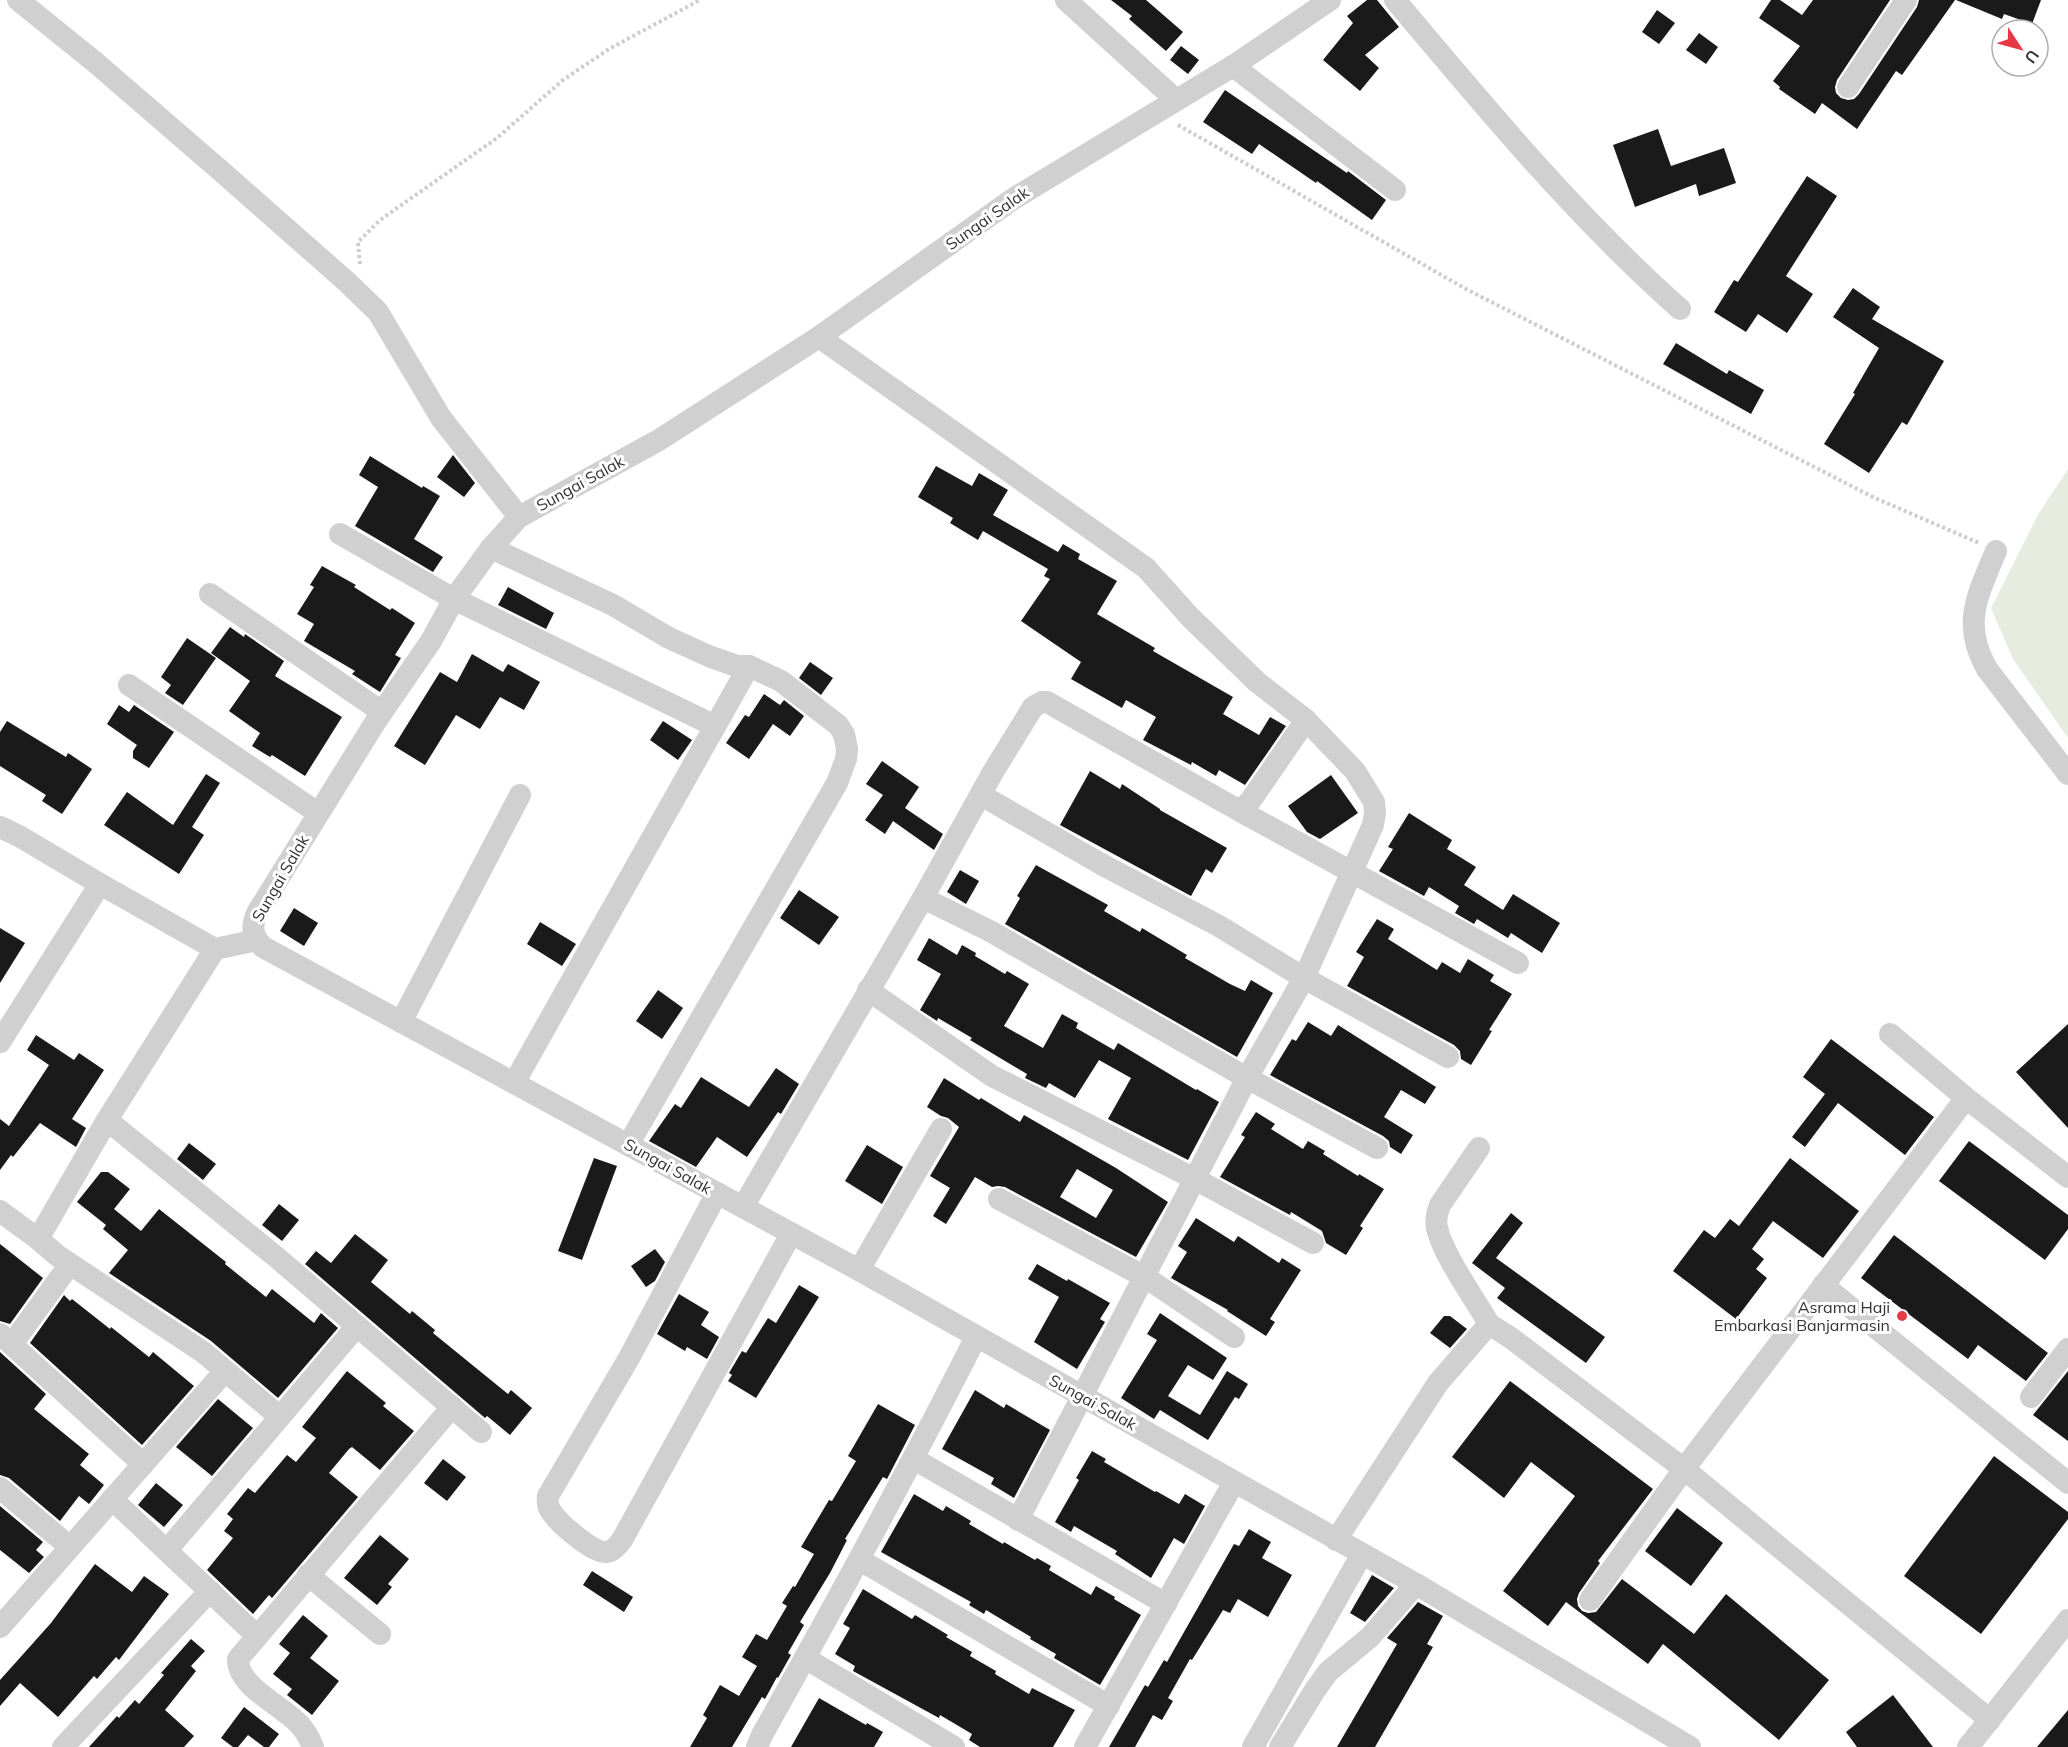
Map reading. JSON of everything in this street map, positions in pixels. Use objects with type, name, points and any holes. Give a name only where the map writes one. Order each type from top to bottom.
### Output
[{"type":"street","points":[[18,0],[96,63],[221,171],[378,312],[441,418],[519,517]]},
{"type":"street","points":[[1066,0],[1176,100]]},
{"type":"street","name":"Sungai Salak","points":[[1330,0],[1233,66],[1013,198],[819,337],[659,440],[519,517],[491,548],[454,599],[431,641],[382,712],[318,813],[257,913],[252,926],[256,940],[263,947],[859,1270],[1416,1584],[1690,1747]]},
{"type":"street","points":[[1395,0],[1520,148],[1636,270],[1680,309]]},
{"type":"street","points":[[1848,87],[1906,0]]},
{"type":"street","points":[[1233,66],[1395,190]]},
{"type":"street","points":[[819,337],[1146,568],[1190,617],[1257,681],[1306,720],[1355,771],[1374,801],[1373,825],[1304,978],[1247,1078],[1018,1520]]},
{"type":"street","points":[[339,534],[454,599],[715,726]]},
{"type":"street","points":[[491,548],[613,604],[690,648],[737,666],[749,666],[782,681],[838,725],[846,740],[846,759],[837,783],[628,1145]]},
{"type":"street","points":[[1996,551],[1973,613],[1972,623],[1978,654],[1987,669],[2068,774]]},
{"type":"street","points":[[210,594],[382,712]]},
{"type":"street","points":[[514,1083],[749,666]]},
{"type":"street","points":[[129,685],[318,813]]},
{"type":"street","points":[[743,1207],[1033,707],[1042,702],[1047,702],[1351,873],[1518,963]]},
{"type":"street","points":[[1240,811],[1251,800],[1306,720]]},
{"type":"street","points":[[401,1022],[520,795]]},
{"type":"street","points":[[981,795],[1102,865],[1219,926],[1304,978],[1448,1057]]},
{"type":"street","points":[[0,827],[216,949],[256,940]]},
{"type":"street","points":[[0,1042],[100,884]]},
{"type":"street","points":[[923,898],[990,931],[1247,1078],[1377,1148]]},
{"type":"street","points":[[38,1239],[107,1120],[216,949]]},
{"type":"street","points":[[868,990],[992,1076],[1195,1179],[1313,1243]]},
{"type":"street","points":[[1890,1034],[1966,1098],[2068,1177]]},
{"type":"street","points":[[1590,1600],[1684,1469],[1966,1098]]},
{"type":"street","points":[[107,1120],[275,1256],[481,1432]]},
{"type":"street","points":[[859,1270],[941,1129]]},
{"type":"street","points":[[1479,1148],[1440,1205],[1436,1215],[1436,1228],[1448,1254],[1490,1324],[1684,1469],[1990,1720]]},
{"type":"street","points":[[717,1193],[628,1358],[548,1496],[547,1504],[552,1514],[586,1544],[601,1552],[609,1552],[622,1540],[791,1234]]},
{"type":"street","points":[[999,1199],[1144,1277],[1234,1337]]},
{"type":"street","points":[[0,1211],[70,1264],[203,1352],[280,1417]]},
{"type":"street","points":[[70,1264],[6,1339],[143,1464]]},
{"type":"street","points":[[1823,1285],[2068,1483]]},
{"type":"street","points":[[1336,1540],[1438,1383],[1490,1324]]},
{"type":"street","points":[[167,1550],[357,1326]]},
{"type":"street","points":[[757,1747],[914,1459],[976,1337]]},
{"type":"street","points":[[2031,1397],[2068,1349]]},
{"type":"street","points":[[0,1627],[225,1371]]},
{"type":"street","points":[[313,1747],[300,1724],[246,1680],[238,1668],[238,1659],[452,1407]]},
{"type":"street","points":[[914,1459],[1166,1604]]},
{"type":"street","points":[[1085,1747],[1234,1482]]},
{"type":"street","points":[[0,1488],[70,1547]]},
{"type":"street","points":[[112,1499],[257,1636]]},
{"type":"street","points":[[1253,1747],[1362,1554]]},
{"type":"street","points":[[860,1560],[1109,1706]]},
{"type":"street","points":[[308,1575],[380,1634]]},
{"type":"street","points":[[1280,1747],[1328,1672],[1376,1631],[1416,1584]]},
{"type":"street","points":[[63,1747],[210,1591]]},
{"type":"street","points":[[1968,1747],[2068,1620]]},
{"type":"street","points":[[805,1658],[954,1747]]},
{"type":"path","points":[[363,273],[358,261],[358,242],[381,220],[497,138],[563,80],[609,49],[700,0]]},
{"type":"path","points":[[1156,112],[1466,289],[1875,498],[1996,551]]},
{"type":"shaded area","points":[[2068,469],[2068,738],[2013,659],[1991,608],[2039,513]]},
{"type":"building","points":[[1111,0],[1146,0],[1183,32],[1166,51],[1129,19],[1132,16]]},
{"type":"building","points":[[1367,0],[1377,0],[1399,27],[1365,55],[1379,68],[1360,91],[1323,60],[1353,23],[1347,16]]},
{"type":"building","points":[[1771,0],[1780,0],[1802,15],[1813,0],[1890,0],[1837,80],[1836,93],[1848,100],[1854,99],[1859,94],[1917,7],[1919,0],[1955,0],[1902,75],[1896,71],[1857,129],[1822,103],[1815,114],[1779,89],[1780,87],[1773,81],[1800,46],[1759,18]]},
{"type":"building","points":[[1956,0],[2041,0],[2034,18],[2015,18],[2004,14],[2002,18]]},
{"type":"building","points":[[1657,10],[1675,23],[1659,44],[1642,32]]},
{"type":"building","points":[[1699,33],[1718,47],[1706,64],[1686,50]]},
{"type":"building","points":[[1181,46],[1199,60],[1188,74],[1170,60]]},
{"type":"building","points":[[1225,90],[1347,173],[1348,171],[1386,200],[1372,220],[1259,144],[1252,154],[1203,122]]},
{"type":"building","points":[[1658,129],[1671,166],[1724,148],[1736,183],[1699,196],[1696,184],[1635,207],[1613,145]]},
{"type":"building","points":[[1807,176],[1837,196],[1786,276],[1813,294],[1787,333],[1758,314],[1746,332],[1714,312],[1734,280],[1738,282]]},
{"type":"building","points":[[1853,288],[1880,307],[1872,319],[1944,361],[1907,425],[1902,422],[1869,473],[1824,444],[1855,394],[1853,393],[1879,348],[1833,317]]},
{"type":"building","points":[[1676,343],[1727,374],[1729,370],[1764,390],[1751,414],[1663,364]]},
{"type":"building","points":[[453,455],[475,483],[464,497],[437,477]]},
{"type":"building","points":[[370,456],[422,488],[423,486],[440,496],[414,539],[443,557],[433,572],[355,526],[378,487],[359,475]]},
{"type":"building","points":[[936,466],[972,486],[979,473],[1008,490],[993,515],[1058,552],[1063,544],[1080,554],[1078,559],[1117,581],[1097,614],[1155,648],[1153,651],[1233,697],[1223,714],[1259,735],[1270,717],[1286,726],[1245,785],[1219,770],[1216,776],[1192,762],[1191,765],[1143,740],[1156,717],[1126,700],[1122,708],[1071,679],[1081,662],[1021,621],[1050,579],[1044,576],[1048,569],[983,531],[978,540],[950,523],[953,518],[918,497]]},
{"type":"building","points":[[322,566],[356,585],[354,587],[390,610],[392,608],[415,623],[395,655],[401,658],[380,692],[352,674],[355,671],[304,641],[314,624],[297,614],[314,587],[310,585]]},
{"type":"building","points":[[508,587],[554,613],[546,629],[498,605]]},
{"type":"building","points":[[230,627],[244,637],[245,634],[284,661],[275,676],[342,717],[305,776],[272,755],[270,757],[252,746],[260,733],[229,711],[250,681],[211,653]]},
{"type":"building","points":[[187,638],[216,658],[183,705],[165,693],[171,685],[161,677]]},
{"type":"building","points":[[472,654],[503,672],[508,664],[540,682],[524,710],[500,697],[480,729],[456,715],[425,765],[394,746],[440,672],[457,682]]},
{"type":"building","points":[[810,662],[833,678],[821,695],[799,678]]},
{"type":"building","points":[[764,694],[780,705],[784,700],[804,716],[790,736],[773,724],[749,759],[726,743],[745,715],[749,717]]},
{"type":"building","points":[[119,705],[129,712],[134,705],[174,732],[149,768],[133,758],[133,751],[137,745],[107,724]]},
{"type":"building","points":[[7,721],[66,757],[68,753],[92,769],[62,814],[42,801],[46,795],[0,766],[0,732]]},
{"type":"building","points":[[663,721],[692,740],[678,760],[650,740]]},
{"type":"building","points":[[882,761],[919,787],[905,808],[943,834],[934,850],[893,821],[885,834],[865,820],[883,795],[866,784]]},
{"type":"building","points":[[1090,771],[1120,789],[1122,784],[1160,810],[1227,848],[1212,873],[1206,869],[1191,896],[1060,825]]},
{"type":"building","points":[[206,774],[220,783],[192,827],[204,835],[179,874],[104,825],[127,792],[173,825]]},
{"type":"building","points":[[1331,775],[1358,813],[1320,839],[1307,832],[1288,806]]},
{"type":"building","points":[[1409,813],[1452,840],[1447,849],[1476,867],[1464,885],[1503,910],[1513,894],[1560,923],[1542,953],[1511,933],[1508,938],[1477,919],[1474,924],[1455,913],[1459,906],[1429,887],[1424,896],[1379,871],[1393,849],[1388,847]]},
{"type":"building","points":[[1036,865],[1108,905],[1104,911],[1140,932],[1142,928],[1187,955],[1185,958],[1230,984],[1245,991],[1251,980],[1273,993],[1237,1057],[1005,924],[1020,898],[1017,896]]},
{"type":"building","points":[[960,870],[979,881],[966,904],[947,892]]},
{"type":"building","points":[[799,890],[839,917],[819,945],[780,918]]},
{"type":"building","points":[[294,908],[318,923],[304,946],[280,931]]},
{"type":"building","points":[[1377,919],[1394,929],[1388,939],[1437,970],[1442,962],[1460,973],[1468,959],[1494,975],[1490,981],[1512,994],[1489,1030],[1492,1031],[1471,1065],[1461,1059],[1460,1051],[1454,1045],[1347,986],[1364,957],[1356,952]]},
{"type":"building","points":[[540,922],[576,944],[562,966],[527,944]]},
{"type":"building","points":[[0,928],[25,943],[0,983]]},
{"type":"building","points":[[929,938],[957,955],[962,945],[976,953],[975,956],[1005,974],[1007,971],[1029,984],[1004,1026],[1043,1048],[1062,1014],[1078,1023],[1076,1028],[1114,1050],[1118,1043],[1219,1102],[1188,1160],[1108,1119],[1131,1078],[1099,1060],[1075,1098],[1049,1083],[1046,1088],[1025,1078],[1027,1074],[970,1040],[972,1038],[920,1010],[941,974],[917,960]]},
{"type":"building","points":[[658,990],[683,1008],[662,1039],[636,1021]]},
{"type":"building","points":[[1308,1022],[1331,1036],[1338,1025],[1436,1087],[1425,1104],[1401,1090],[1384,1117],[1413,1135],[1401,1154],[1390,1147],[1389,1141],[1383,1136],[1270,1075],[1292,1039],[1296,1041]]},
{"type":"building","points":[[2068,1024],[2068,1128],[2016,1072]]},
{"type":"building","points":[[36,1035],[74,1060],[79,1053],[104,1070],[72,1119],[86,1128],[76,1147],[40,1123],[0,1170],[0,1119],[9,1126],[49,1065],[27,1050]]},
{"type":"building","points":[[1831,1039],[1934,1117],[1905,1155],[1838,1103],[1805,1147],[1792,1137],[1825,1094],[1803,1077]]},
{"type":"building","points":[[776,1068],[799,1084],[781,1114],[778,1112],[747,1157],[717,1137],[696,1167],[649,1141],[675,1104],[681,1108],[701,1077],[749,1107]]},
{"type":"building","points":[[944,1078],[1020,1122],[1024,1115],[1116,1168],[1168,1202],[1136,1257],[1005,1187],[992,1187],[975,1177],[946,1224],[933,1216],[950,1188],[930,1176],[959,1127],[948,1118],[927,1107]],"holes":[[[1077,1169],[1113,1190],[1096,1218],[1060,1197]]]},
{"type":"building","points":[[1256,1112],[1275,1124],[1271,1129],[1303,1149],[1308,1141],[1325,1151],[1323,1154],[1384,1189],[1360,1226],[1363,1228],[1346,1255],[1326,1243],[1322,1231],[1291,1212],[1290,1215],[1220,1177],[1245,1137],[1241,1135]]},
{"type":"building","points":[[1969,1141],[2068,1215],[2068,1229],[2045,1260],[1939,1181]]},
{"type":"building","points":[[189,1143],[216,1164],[203,1180],[177,1159]]},
{"type":"building","points":[[867,1145],[903,1167],[882,1204],[845,1181]]},
{"type":"building","points":[[594,1158],[617,1166],[582,1260],[558,1251]]},
{"type":"building","points":[[1790,1158],[1859,1211],[1823,1258],[1773,1221],[1752,1249],[1764,1259],[1756,1269],[1767,1278],[1736,1319],[1673,1271],[1704,1230],[1715,1238],[1730,1219],[1739,1226]]},
{"type":"building","points":[[101,1172],[108,1172],[130,1189],[114,1209],[141,1231],[159,1209],[266,1297],[272,1289],[314,1323],[321,1313],[338,1328],[278,1398],[211,1341],[109,1273],[128,1250],[103,1229],[106,1225],[77,1202]]},
{"type":"building","points":[[279,1204],[299,1220],[282,1241],[262,1225]]},
{"type":"building","points":[[1511,1213],[1523,1223],[1496,1258],[1605,1337],[1586,1363],[1497,1298],[1505,1288],[1472,1263]]},
{"type":"building","points":[[1196,1218],[1234,1242],[1238,1236],[1279,1263],[1282,1258],[1301,1270],[1270,1319],[1275,1322],[1266,1336],[1228,1310],[1171,1278],[1187,1252],[1178,1246]]},
{"type":"building","points":[[355,1234],[388,1260],[371,1282],[410,1314],[412,1311],[435,1330],[433,1333],[508,1394],[511,1390],[532,1408],[510,1435],[487,1416],[485,1418],[305,1264],[316,1251],[331,1263]]},
{"type":"building","points":[[1894,1235],[2048,1353],[2026,1381],[1978,1345],[1968,1359],[1861,1278]]},
{"type":"building","points":[[0,1244],[43,1278],[10,1324],[0,1321]]},
{"type":"building","points":[[655,1249],[665,1262],[655,1281],[646,1287],[631,1266]]},
{"type":"building","points":[[1037,1264],[1110,1303],[1100,1319],[1105,1322],[1077,1369],[1034,1342],[1059,1297],[1028,1279]]},
{"type":"building","points":[[799,1285],[819,1297],[756,1398],[728,1381],[732,1375],[729,1373],[742,1351],[746,1353],[768,1318],[776,1323]]},
{"type":"building","points":[[679,1294],[709,1312],[701,1325],[719,1337],[707,1359],[687,1347],[685,1351],[657,1334]]},
{"type":"building","points":[[64,1295],[110,1329],[111,1327],[149,1357],[153,1352],[194,1386],[142,1445],[30,1343]]},
{"type":"building","points":[[1160,1313],[1227,1358],[1213,1380],[1188,1365],[1168,1396],[1200,1415],[1227,1371],[1248,1384],[1239,1399],[1235,1397],[1208,1440],[1160,1410],[1154,1419],[1121,1398],[1157,1340],[1147,1334]]},
{"type":"building","points":[[1444,1316],[1450,1316],[1467,1329],[1450,1348],[1430,1333]]},
{"type":"building","points":[[0,1352],[46,1394],[34,1409],[89,1454],[80,1465],[104,1485],[89,1504],[79,1496],[60,1521],[9,1478],[0,1475]]},
{"type":"building","points":[[347,1371],[386,1403],[383,1406],[414,1431],[380,1470],[352,1447],[349,1449],[329,1473],[358,1497],[272,1598],[269,1595],[253,1614],[207,1570],[233,1538],[224,1531],[233,1519],[227,1514],[248,1488],[255,1493],[287,1455],[296,1462],[316,1438],[302,1427]]},
{"type":"building","points":[[2068,1371],[2068,1441],[2033,1415]]},
{"type":"building","points":[[1510,1381],[1653,1489],[1598,1561],[1600,1563],[1579,1593],[1578,1606],[1582,1611],[1588,1613],[1596,1612],[1622,1579],[1694,1634],[1726,1594],[1829,1680],[1779,1740],[1663,1644],[1648,1664],[1566,1602],[1548,1626],[1503,1591],[1575,1496],[1531,1462],[1504,1498],[1452,1457]]},
{"type":"building","points":[[975,1390],[1004,1408],[1006,1404],[1050,1430],[1014,1498],[991,1484],[994,1478],[942,1449]]},
{"type":"building","points":[[218,1399],[253,1428],[212,1476],[176,1447]]},
{"type":"building","points":[[878,1404],[915,1425],[887,1479],[883,1477],[845,1539],[847,1540],[830,1573],[800,1622],[804,1625],[788,1653],[791,1655],[765,1699],[762,1697],[732,1747],[690,1747],[707,1718],[703,1715],[720,1685],[739,1696],[757,1666],[742,1657],[756,1634],[767,1640],[787,1606],[782,1603],[793,1586],[795,1587],[814,1554],[801,1547],[856,1461],[848,1456]]},
{"type":"building","points":[[1092,1451],[1106,1459],[1104,1462],[1179,1504],[1185,1494],[1205,1506],[1184,1544],[1174,1538],[1151,1578],[1115,1554],[1117,1551],[1074,1526],[1071,1532],[1055,1522],[1079,1480],[1076,1478]]},
{"type":"building","points":[[1994,1456],[2068,1512],[2068,1519],[1981,1634],[1904,1576]]},
{"type":"building","points":[[443,1459],[466,1477],[447,1501],[424,1483]]},
{"type":"building","points":[[156,1483],[183,1505],[164,1527],[138,1505]]},
{"type":"building","points":[[914,1494],[943,1511],[946,1506],[971,1521],[969,1524],[1003,1544],[1004,1542],[1035,1560],[1037,1558],[1051,1566],[1049,1570],[1091,1595],[1096,1586],[1141,1615],[1100,1685],[1054,1658],[1056,1654],[1030,1639],[1031,1637],[986,1610],[984,1614],[969,1605],[971,1602],[881,1552]]},
{"type":"building","points":[[0,1506],[43,1542],[36,1550],[44,1557],[29,1573],[0,1550]]},
{"type":"building","points":[[1677,1508],[1723,1543],[1691,1586],[1645,1551]]},
{"type":"building","points":[[1249,1529],[1271,1542],[1262,1558],[1292,1575],[1268,1617],[1238,1599],[1230,1613],[1223,1610],[1192,1660],[1190,1659],[1168,1698],[1173,1701],[1162,1720],[1153,1715],[1135,1747],[1109,1747],[1145,1685],[1148,1687],[1164,1660],[1167,1662],[1234,1544],[1239,1546]]},
{"type":"building","points":[[380,1535],[409,1559],[388,1584],[392,1587],[377,1605],[344,1578]]},
{"type":"building","points":[[95,1564],[132,1592],[144,1576],[169,1594],[119,1660],[116,1657],[97,1679],[94,1676],[58,1717],[20,1683],[0,1706],[0,1680],[51,1623]]},
{"type":"building","points":[[592,1571],[633,1597],[624,1612],[583,1585]]},
{"type":"building","points":[[1372,1575],[1394,1588],[1365,1622],[1350,1613]]},
{"type":"building","points":[[863,1589],[912,1619],[915,1615],[948,1635],[946,1637],[972,1652],[970,1656],[1029,1694],[1032,1688],[1075,1710],[1053,1747],[980,1747],[969,1740],[972,1734],[940,1715],[939,1718],[853,1671],[855,1666],[835,1654],[850,1628],[843,1624]]},
{"type":"building","points":[[1418,1602],[1443,1616],[1427,1644],[1433,1647],[1375,1747],[1337,1747],[1397,1644],[1387,1638]]},
{"type":"building","points":[[303,1615],[328,1636],[310,1658],[339,1681],[312,1715],[287,1695],[292,1689],[273,1674],[290,1653],[279,1644]]},
{"type":"building","points":[[191,1639],[205,1651],[191,1666],[196,1671],[165,1710],[194,1736],[184,1747],[89,1747],[135,1700],[139,1704],[164,1675],[161,1673]]},
{"type":"building","points":[[1893,1695],[1933,1747],[1857,1747],[1846,1732]]},
{"type":"building","points":[[819,1698],[883,1732],[874,1747],[791,1747]]},
{"type":"building","points":[[244,1707],[279,1734],[269,1747],[264,1747],[248,1735],[238,1747],[233,1747],[221,1738]]},
{"type":"building","points":[[2068,1710],[2068,1747],[2037,1747]]},
{"type":"place","name":"Asrama Haji Embarkasi Banjarmasin","points":[[1902,1316]]}]
